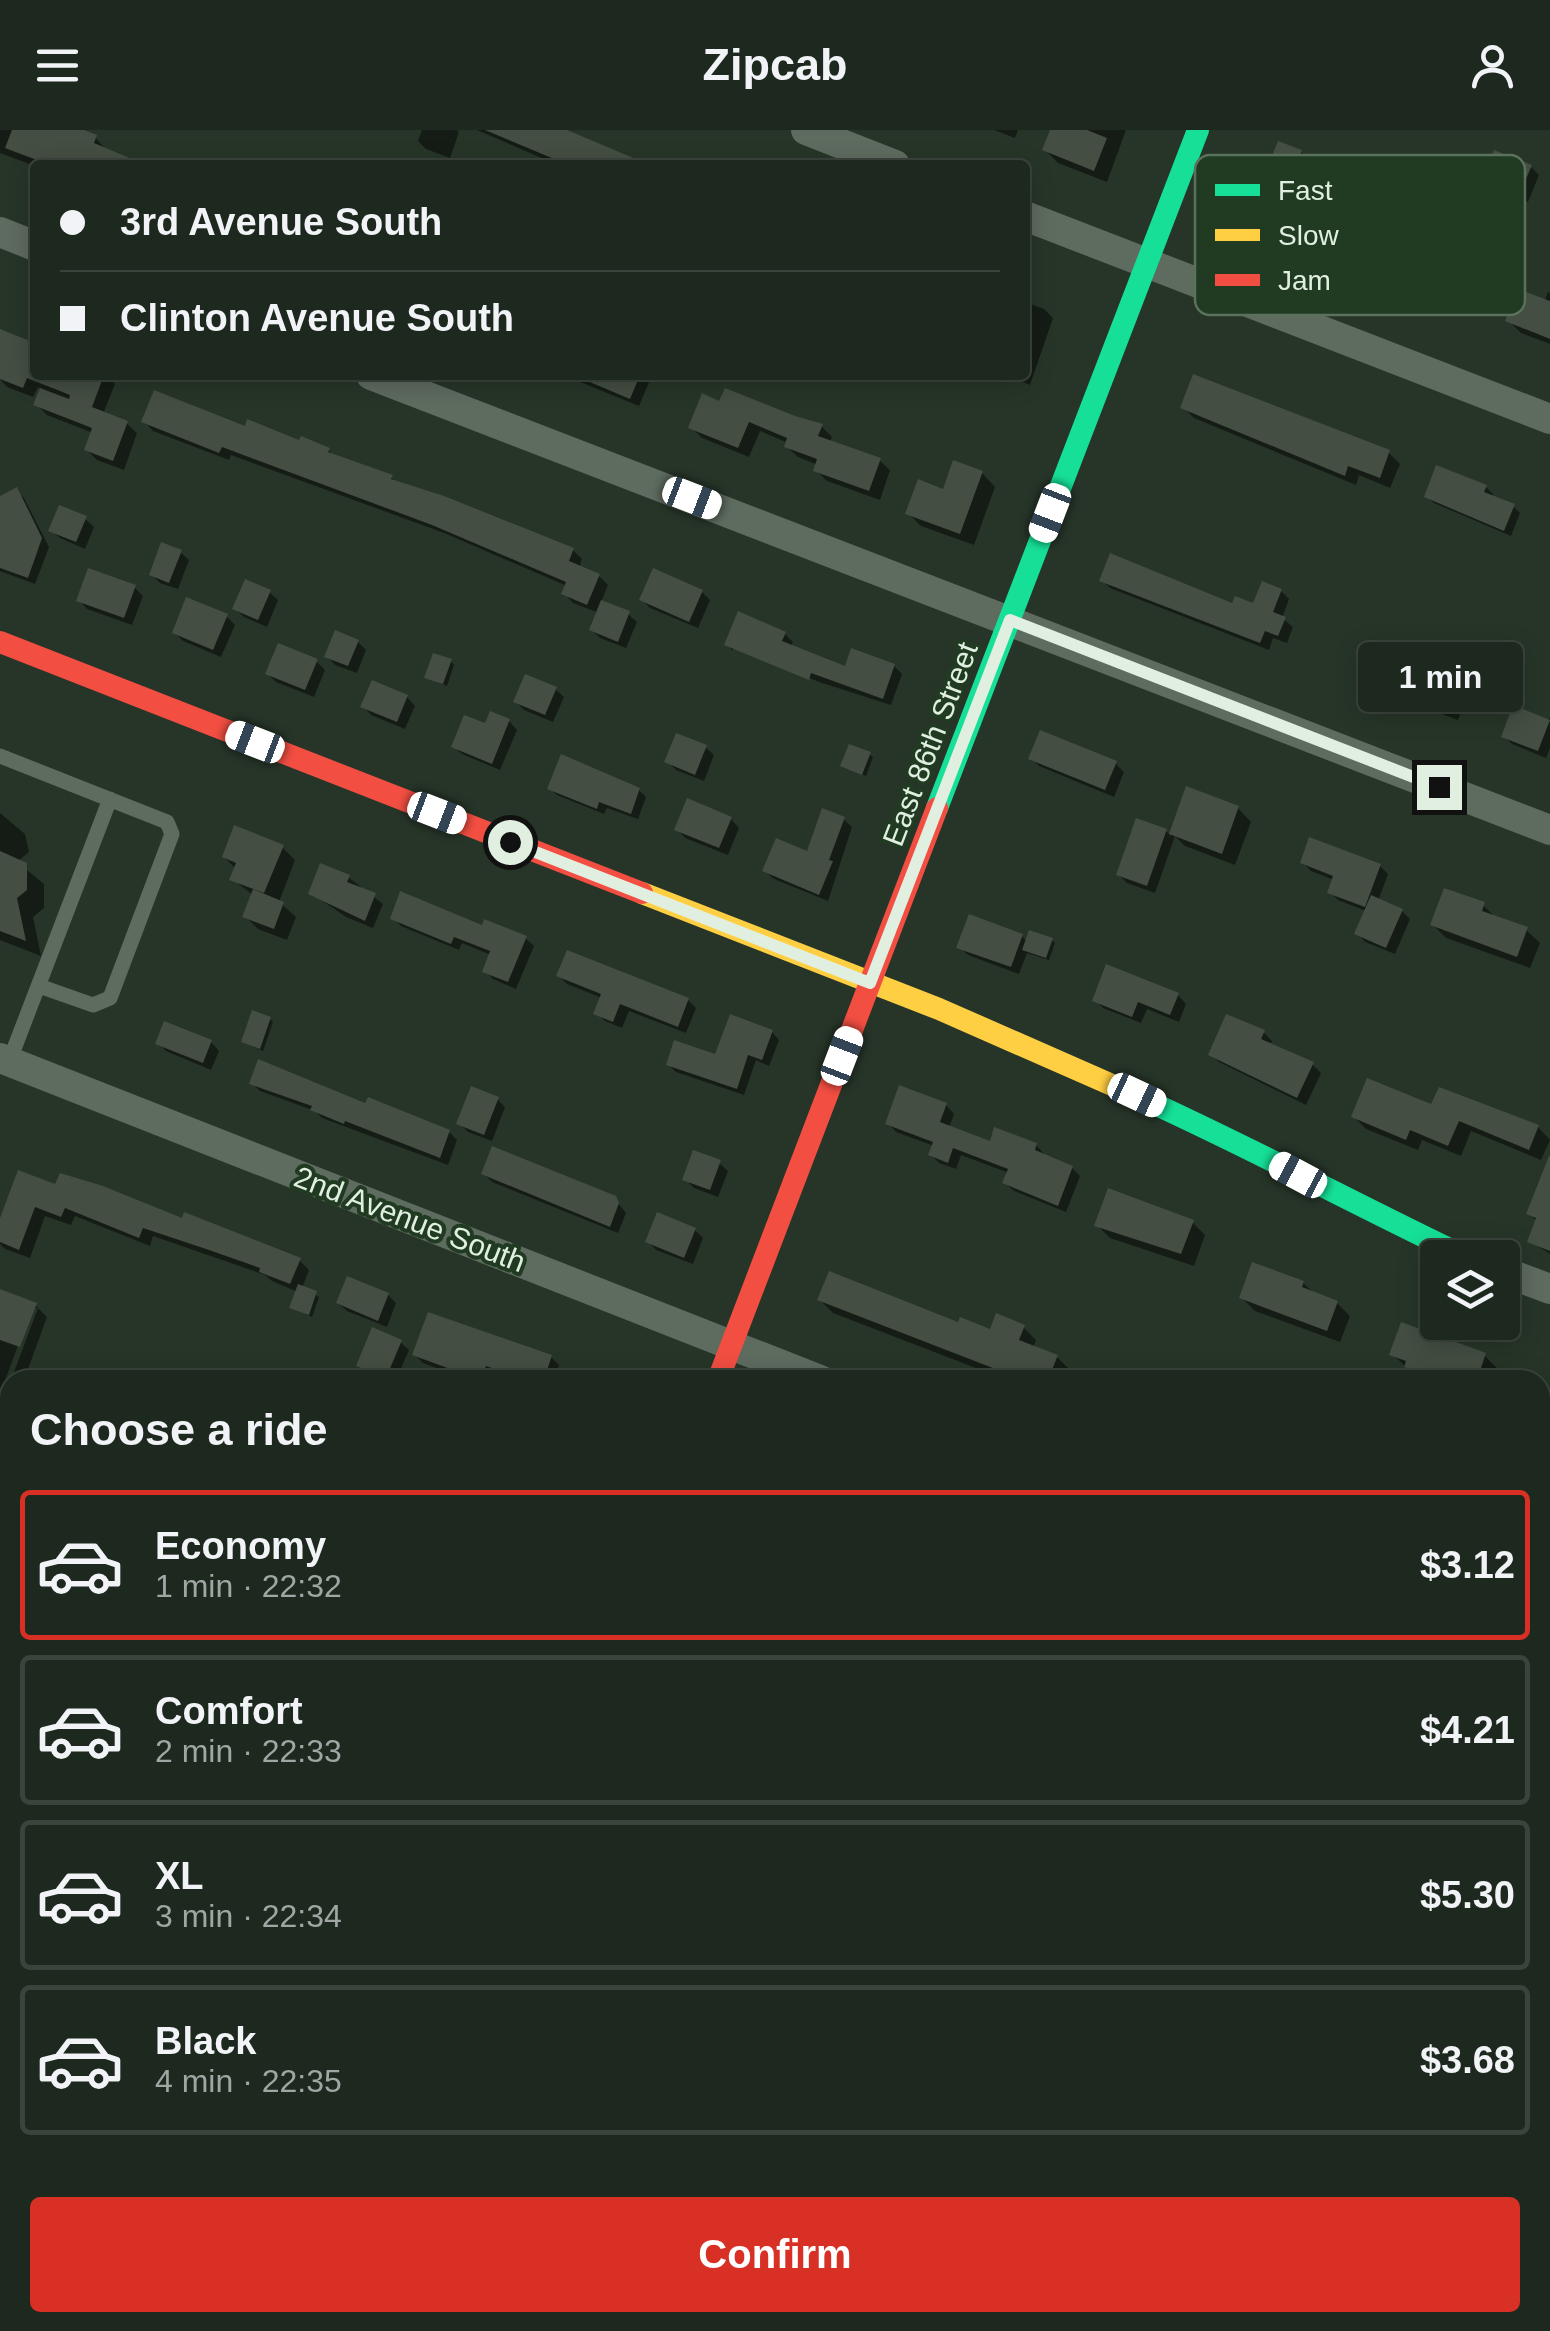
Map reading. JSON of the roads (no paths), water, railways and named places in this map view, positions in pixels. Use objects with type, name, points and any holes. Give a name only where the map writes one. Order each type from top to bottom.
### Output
[{"type":"street","points":[[806,130],[883,160]]},
{"type":"street","name":"East 86th Street","points":[[722,1370],[1198,130]]},
{"type":"street","points":[[1030,218],[1195,283]]},
{"type":"street","points":[[0,232],[30,244]]},
{"type":"street","points":[[1279,315],[1550,419]]},
{"type":"street","points":[[384,380],[1550,830]]},
{"type":"street","points":[[0,642],[870,983],[1120,1088],[1431,1240]]},
{"type":"street","name":"2nd Avenue South","points":[[3,1069],[794,1370]]},
{"type":"street","points":[[1520,1278],[1550,1289]]},
{"type":"lane","points":[[0,756],[167,822],[172,834],[110,998],[93,1006],[38,986]]},
{"type":"lane","points":[[3,1069],[110,798]]}]
